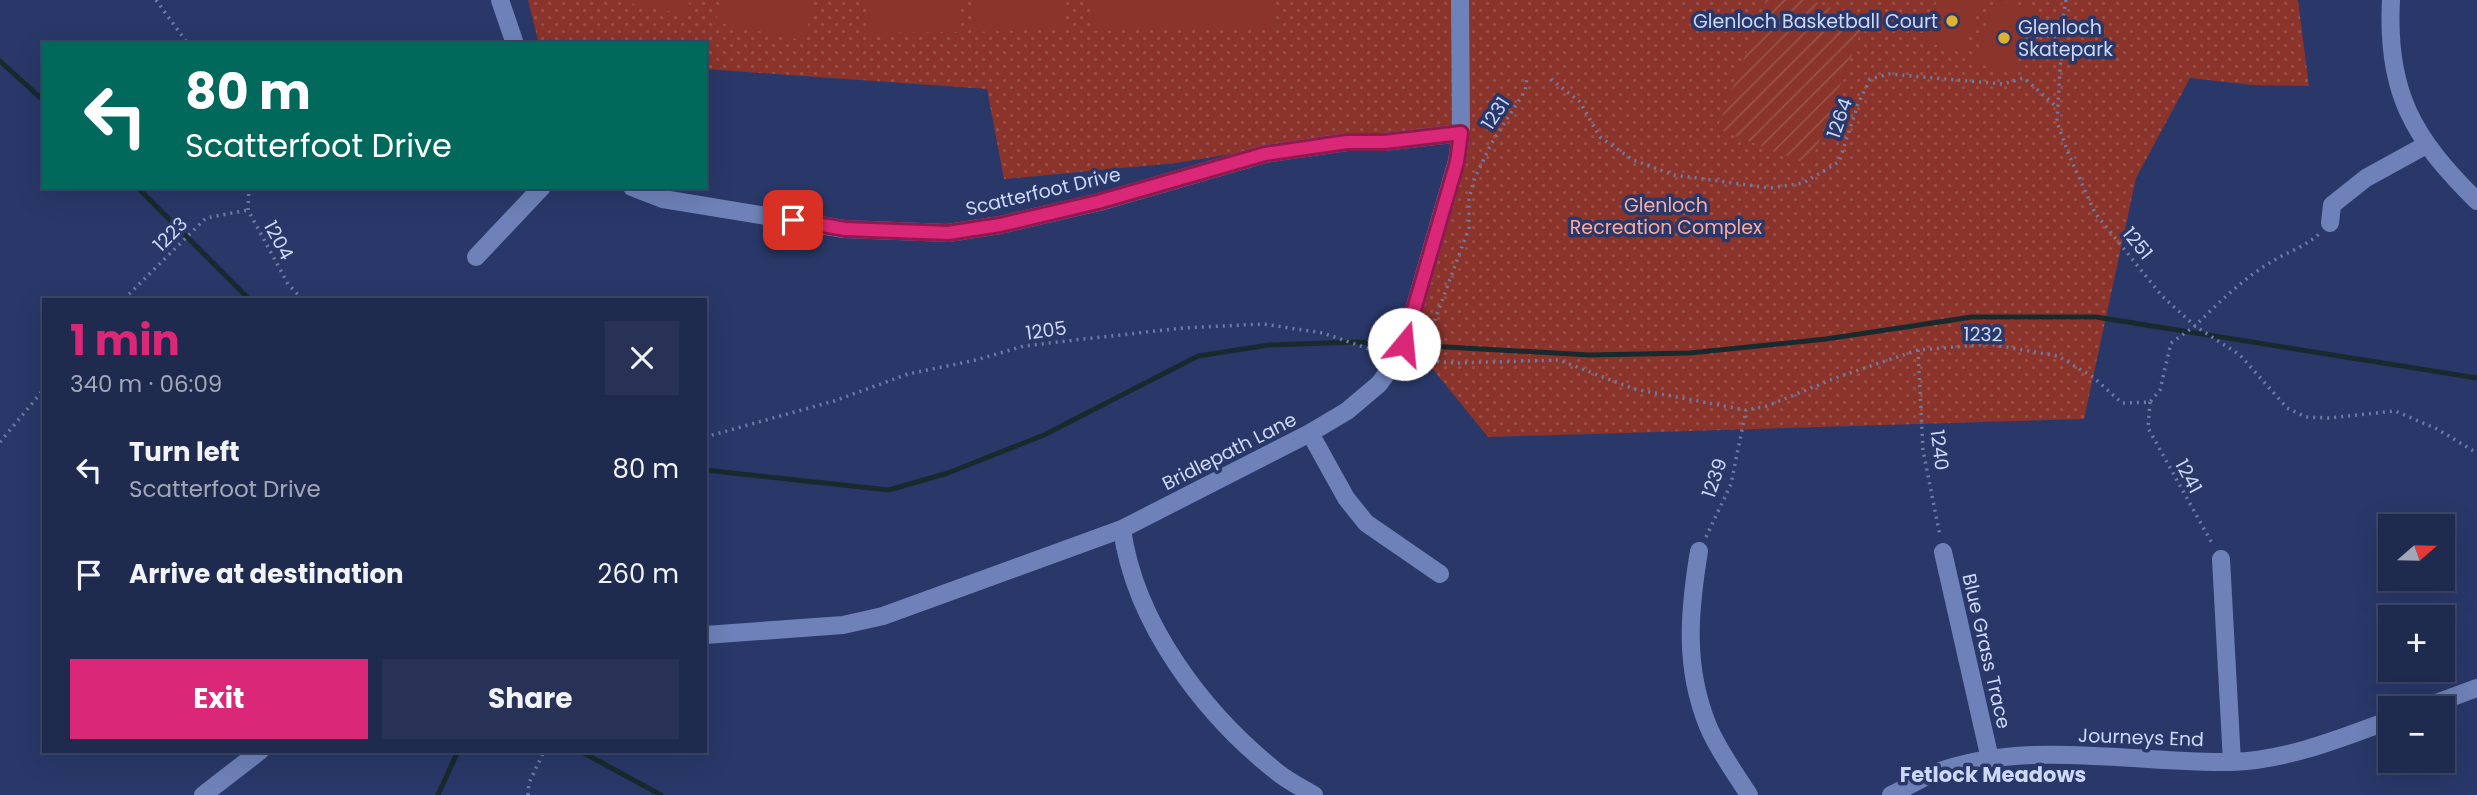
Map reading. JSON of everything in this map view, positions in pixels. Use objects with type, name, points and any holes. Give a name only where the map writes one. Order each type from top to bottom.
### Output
[{"type":"street","points":[[500,0],[510,42]]},
{"type":"street","name":"Bridlepath Lane","points":[[707,635],[843,625],[883,616],[1122,529],[1310,433],[1347,411],[1379,384],[1403,345],[1457,162],[1461,133],[1460,0]]},
{"type":"street","points":[[2391,0],[2392,52],[2399,95],[2426,145],[2477,201]]},
{"type":"street","name":"Scatterfoot Drive","points":[[637,189],[663,199],[845,229],[948,233],[1000,225],[1098,202],[1265,154],[1347,142],[1384,142],[1461,133]]},
{"type":"street","points":[[2330,223],[2332,205],[2340,198],[2366,178],[2426,145]]},
{"type":"street","points":[[476,257],[540,189]]},
{"type":"street","points":[[1310,433],[1346,498],[1366,523],[1440,574]]},
{"type":"street","points":[[1122,529],[1124,545],[1141,595],[1164,642],[1186,676],[1247,746],[1279,774],[1314,795]]},
{"type":"street","points":[[1699,551],[1691,593],[1693,675],[1708,727],[1749,795]]},
{"type":"street","name":"Blue Grass Trace","points":[[1943,552],[1990,759]]},
{"type":"street","points":[[2221,559],[2232,762]]},
{"type":"street","points":[[2455,696],[2477,688]]},
{"type":"street","name":"Journeys End","points":[[1891,795],[1930,775],[1990,759],[2054,754],[2232,762],[2315,748],[2378,724]]},
{"type":"street","points":[[203,795],[257,753]]},
{"type":"path","points":[[156,0],[187,42]]},
{"type":"path","name":"1251","points":[[2066,0],[2057,122],[2061,133],[2095,213],[2162,296],[2195,326]]},
{"type":"path","points":[[2040,32],[2051,37],[2062,36]]},
{"type":"path","name":"1264","points":[[1551,79],[1580,102],[1600,137],[1633,160],[1674,175],[1770,188],[1802,183],[1839,162],[1857,104],[1870,79],[1889,74],[2003,84],[2024,78],[2058,108]]},
{"type":"path","name":"1231","points":[[1419,360],[1469,228],[1469,199],[1474,180],[1491,144],[1525,91],[1527,78]]},
{"type":"path","name":"1204","points":[[249,189],[248,210],[288,284],[301,298]]},
{"type":"path","name":"1223","points":[[125,298],[206,218],[248,210]]},
{"type":"path","points":[[2150,401],[2160,390],[2171,343],[2195,326],[2226,295],[2270,262],[2311,242],[2330,223]]},
{"type":"path","name":"1205","points":[[707,436],[834,401],[908,374],[976,360],[1024,346],[1183,328],[1263,324],[1403,345]]},
{"type":"path","points":[[2195,326],[2240,355],[2287,408],[2306,417],[2330,418],[2395,411],[2437,429],[2477,453]]},
{"type":"path","name":"1232","points":[[1403,345],[1419,360],[1457,363],[1559,360],[1634,389],[1746,410],[1767,406],[1803,390],[1918,351],[1989,344],[2058,356],[2093,377],[2123,403],[2150,401]]},
{"type":"path","name":"1240","points":[[1918,351],[1923,450],[1943,552]]},
{"type":"path","points":[[0,442],[42,391]]},
{"type":"path","name":"1241","points":[[2150,401],[2148,428],[2221,559]]},
{"type":"path","name":"1239","points":[[1699,551],[1731,484],[1746,410]]},
{"type":"path","points":[[527,795],[529,783],[543,753]]},
{"type":"green space","name":"Glenloch Recreation Complex","points":[[528,0],[2298,0],[2309,86],[2253,85],[2190,78],[2136,178],[2084,419],[1488,437],[1405,335],[1460,152],[1439,129],[1337,137],[1176,163],[1004,179],[987,89],[707,69],[707,42],[538,42]]},
{"type":"green space","points":[[616,0],[690,0],[687,15]]},
{"type":"green space","points":[[721,0],[813,0],[805,41],[716,22]]},
{"type":"green space","points":[[868,0],[958,0],[958,32],[868,33]]},
{"type":"green space","points":[[974,0],[1063,0],[1064,29],[974,32]]},
{"type":"green space","points":[[1093,0],[1273,0],[1274,27],[1094,31]]},
{"type":"green space","points":[[1766,0],[1811,0],[1865,21],[1810,165],[1717,129]]},
{"type":"green space","name":"Glenloch Basketball Court","points":[[1937,0],[1980,0],[1964,52],[1924,42]]},
{"type":"green space","name":"Glenloch Skatepark","points":[[1995,0],[2030,8],[2033,13],[2015,70],[2011,72],[1974,63]]},
{"type":"waterway","points":[[0,61],[42,99]]},
{"type":"waterway","points":[[139,189],[248,298]]},
{"type":"waterway","points":[[707,470],[889,490],[948,473],[1044,435],[1198,356],[1269,345],[1357,342],[1590,355],[1690,353],[1826,339],[1972,317],[2096,317],[2477,378]]},
{"type":"waterway","points":[[438,795],[457,753]]},
{"type":"waterway","points":[[584,753],[661,795]]},
{"type":"place","name":"Glenloch Basketball Court","points":[[1952,21]]},
{"type":"place","name":"Glenloch Skatepark","points":[[2004,38]]},
{"type":"district","name":"Fetlock Meadows","points":[[1993,775]]},
{"type":"route","points":[[793,220],[845,229],[948,233],[1000,225],[1098,202],[1265,154],[1308,146],[1384,142],[1461,133],[1457,162],[1404,344]]}]
